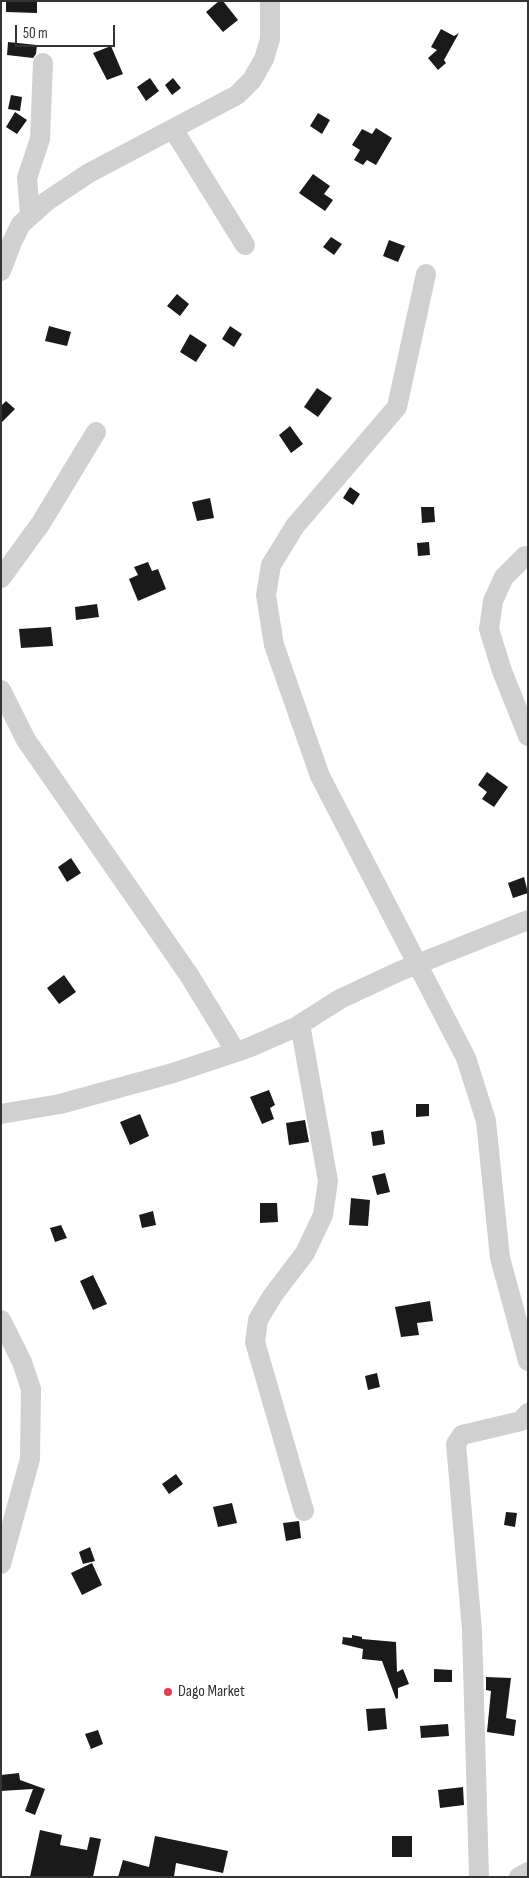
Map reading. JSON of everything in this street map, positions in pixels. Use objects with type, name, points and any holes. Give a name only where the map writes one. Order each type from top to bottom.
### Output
[{"type":"street","points":[[1,271],[21,224],[47,200],[89,173],[237,95],[252,80],[264,60],[270,39],[270,1]]},
{"type":"street","points":[[30,214],[27,178],[40,139],[44,63]]},
{"type":"street","points":[[173,129],[245,245]]},
{"type":"street","points":[[426,274],[397,407],[295,526],[271,566],[266,595],[274,645],[320,776],[466,1058],[486,1121],[500,1258],[528,1361]]},
{"type":"street","points":[[1,578],[40,523],[96,432]]},
{"type":"street","points":[[526,562],[504,577],[492,601],[490,629],[502,671],[528,736]]},
{"type":"street","points":[[1,690],[26,740],[189,975],[236,1052]]},
{"type":"street","points":[[1,1114],[60,1104],[173,1073],[236,1052],[300,1024],[340,999],[419,964],[528,920]]},
{"type":"street","points":[[300,1024],[328,1181],[323,1215],[305,1253],[273,1295],[258,1320],[254,1342],[304,1511]]},
{"type":"street","points":[[1,1320],[22,1362],[31,1389],[31,1399],[30,1459],[1,1564]]},
{"type":"street","points":[[479,1877],[472,1630],[456,1444],[462,1435],[521,1421],[528,1413]]},
{"type":"street","points":[[519,1877],[528,1872]]},
{"type":"building","points":[[6,1],[37,1],[37,13],[6,12]]},
{"type":"building","points":[[219,1],[223,1],[238,20],[223,32],[206,12]]},
{"type":"building","points":[[441,29],[454,36],[459,33],[444,60],[446,63],[438,70],[428,58],[437,50],[431,47]]},
{"type":"building","points":[[8,42],[37,45],[36,54],[33,58],[7,55]]},
{"type":"building","points":[[111,46],[123,74],[107,80],[93,53]]},
{"type":"building","points":[[150,78],[159,91],[146,101],[137,87]]},
{"type":"building","points":[[173,78],[181,88],[172,95],[165,85]]},
{"type":"building","points":[[11,95],[22,97],[20,111],[8,109]]},
{"type":"building","points":[[15,112],[27,120],[17,134],[6,127]]},
{"type":"building","points":[[318,113],[330,120],[322,134],[310,126]]},
{"type":"building","points":[[376,128],[392,138],[376,165],[367,160],[363,165],[354,160],[360,150],[352,145],[362,129],[372,134]]},
{"type":"building","points":[[313,174],[330,186],[324,194],[333,200],[325,211],[299,193]]},
{"type":"building","points":[[331,237],[342,244],[334,255],[323,247]]},
{"type":"building","points":[[389,240],[405,246],[398,262],[383,256]]},
{"type":"building","points":[[177,294],[189,304],[180,316],[167,306]]},
{"type":"building","points":[[49,326],[71,332],[67,346],[45,341]]},
{"type":"building","points":[[230,326],[242,334],[234,347],[222,339]]},
{"type":"building","points":[[190,334],[207,345],[196,362],[180,352]]},
{"type":"building","points":[[317,388],[332,398],[318,417],[304,407]]},
{"type":"building","points":[[6,401],[15,409],[1,423],[1,406]]},
{"type":"building","points":[[290,426],[303,444],[291,453],[279,435]]},
{"type":"building","points":[[350,487],[360,494],[353,505],[343,498]]},
{"type":"building","points":[[210,498],[214,518],[197,521],[192,502]]},
{"type":"building","points":[[421,507],[434,507],[435,522],[422,523]]},
{"type":"building","points":[[429,542],[430,555],[418,556],[417,543]]},
{"type":"building","points":[[148,562],[152,571],[158,569],[166,589],[138,601],[129,579],[138,575],[134,567]]},
{"type":"building","points":[[97,604],[99,617],[76,620],[75,607]]},
{"type":"building","points":[[51,627],[53,646],[21,648],[19,629]]},
{"type":"building","points":[[487,772],[508,787],[494,807],[482,799],[487,792],[478,785]]},
{"type":"building","points":[[71,858],[81,873],[67,882],[58,867]]},
{"type":"building","points":[[524,877],[528,893],[513,898],[508,883]]},
{"type":"building","points":[[64,975],[76,992],[59,1004],[47,988]]},
{"type":"building","points":[[269,1090],[275,1105],[270,1108],[274,1119],[262,1124],[250,1097]]},
{"type":"building","points":[[416,1104],[429,1104],[429,1116],[416,1117]]},
{"type":"building","points":[[140,1114],[149,1136],[130,1145],[120,1122]]},
{"type":"building","points":[[305,1120],[309,1142],[289,1145],[286,1123]]},
{"type":"building","points":[[383,1130],[385,1144],[373,1146],[371,1132]]},
{"type":"building","points":[[385,1173],[390,1192],[377,1195],[372,1176]]},
{"type":"building","points":[[351,1198],[370,1200],[368,1226],[349,1225]]},
{"type":"building","points":[[260,1203],[277,1203],[278,1222],[260,1223]]},
{"type":"building","points":[[153,1211],[156,1225],[142,1228],[139,1215]]},
{"type":"building","points":[[61,1225],[67,1238],[55,1242],[50,1228]]},
{"type":"building","points":[[93,1275],[107,1304],[93,1310],[80,1281]]},
{"type":"building","points":[[430,1301],[433,1321],[417,1323],[419,1335],[401,1337],[395,1307]]},
{"type":"building","points":[[377,1373],[380,1387],[368,1390],[365,1376]]},
{"type":"building","points":[[176,1474],[183,1484],[169,1494],[162,1484]]},
{"type":"building","points":[[232,1503],[237,1523],[218,1527],[213,1507]]},
{"type":"building","points":[[506,1512],[517,1513],[515,1527],[504,1525]]},
{"type":"building","points":[[299,1521],[301,1538],[286,1541],[283,1523]]},
{"type":"building","points":[[90,1547],[95,1561],[83,1564],[79,1552]]},
{"type":"building","points":[[92,1563],[102,1585],[82,1595],[71,1573]]},
{"type":"building","points":[[352,1635],[362,1637],[362,1639],[396,1642],[397,1672],[403,1669],[409,1684],[398,1688],[398,1698],[396,1699],[382,1661],[362,1659],[363,1649],[342,1644],[343,1637],[352,1638]]},
{"type":"building","points":[[434,1669],[452,1670],[452,1682],[434,1682]]},
{"type":"building","points":[[486,1677],[511,1678],[506,1718],[516,1720],[514,1736],[487,1732],[491,1691],[486,1690]]},
{"type":"building","points":[[385,1708],[387,1729],[368,1731],[366,1709]]},
{"type":"building","points":[[448,1724],[449,1736],[421,1738],[420,1726]]},
{"type":"building","points":[[98,1730],[103,1744],[91,1749],[85,1734]]},
{"type":"building","points":[[19,1773],[20,1780],[45,1789],[35,1815],[25,1811],[33,1789],[1,1791],[1,1775]]},
{"type":"building","points":[[463,1787],[464,1805],[440,1808],[438,1790]]},
{"type":"building","points":[[40,1830],[62,1835],[60,1845],[87,1850],[90,1837],[101,1839],[93,1877],[30,1877]]},
{"type":"building","points":[[155,1836],[228,1851],[223,1873],[176,1863],[174,1877],[118,1877],[123,1860],[149,1867]]},
{"type":"building","points":[[392,1836],[412,1836],[412,1857],[392,1857]]},
{"type":"place","name":"Dago Market","points":[[168,1692]]}]
